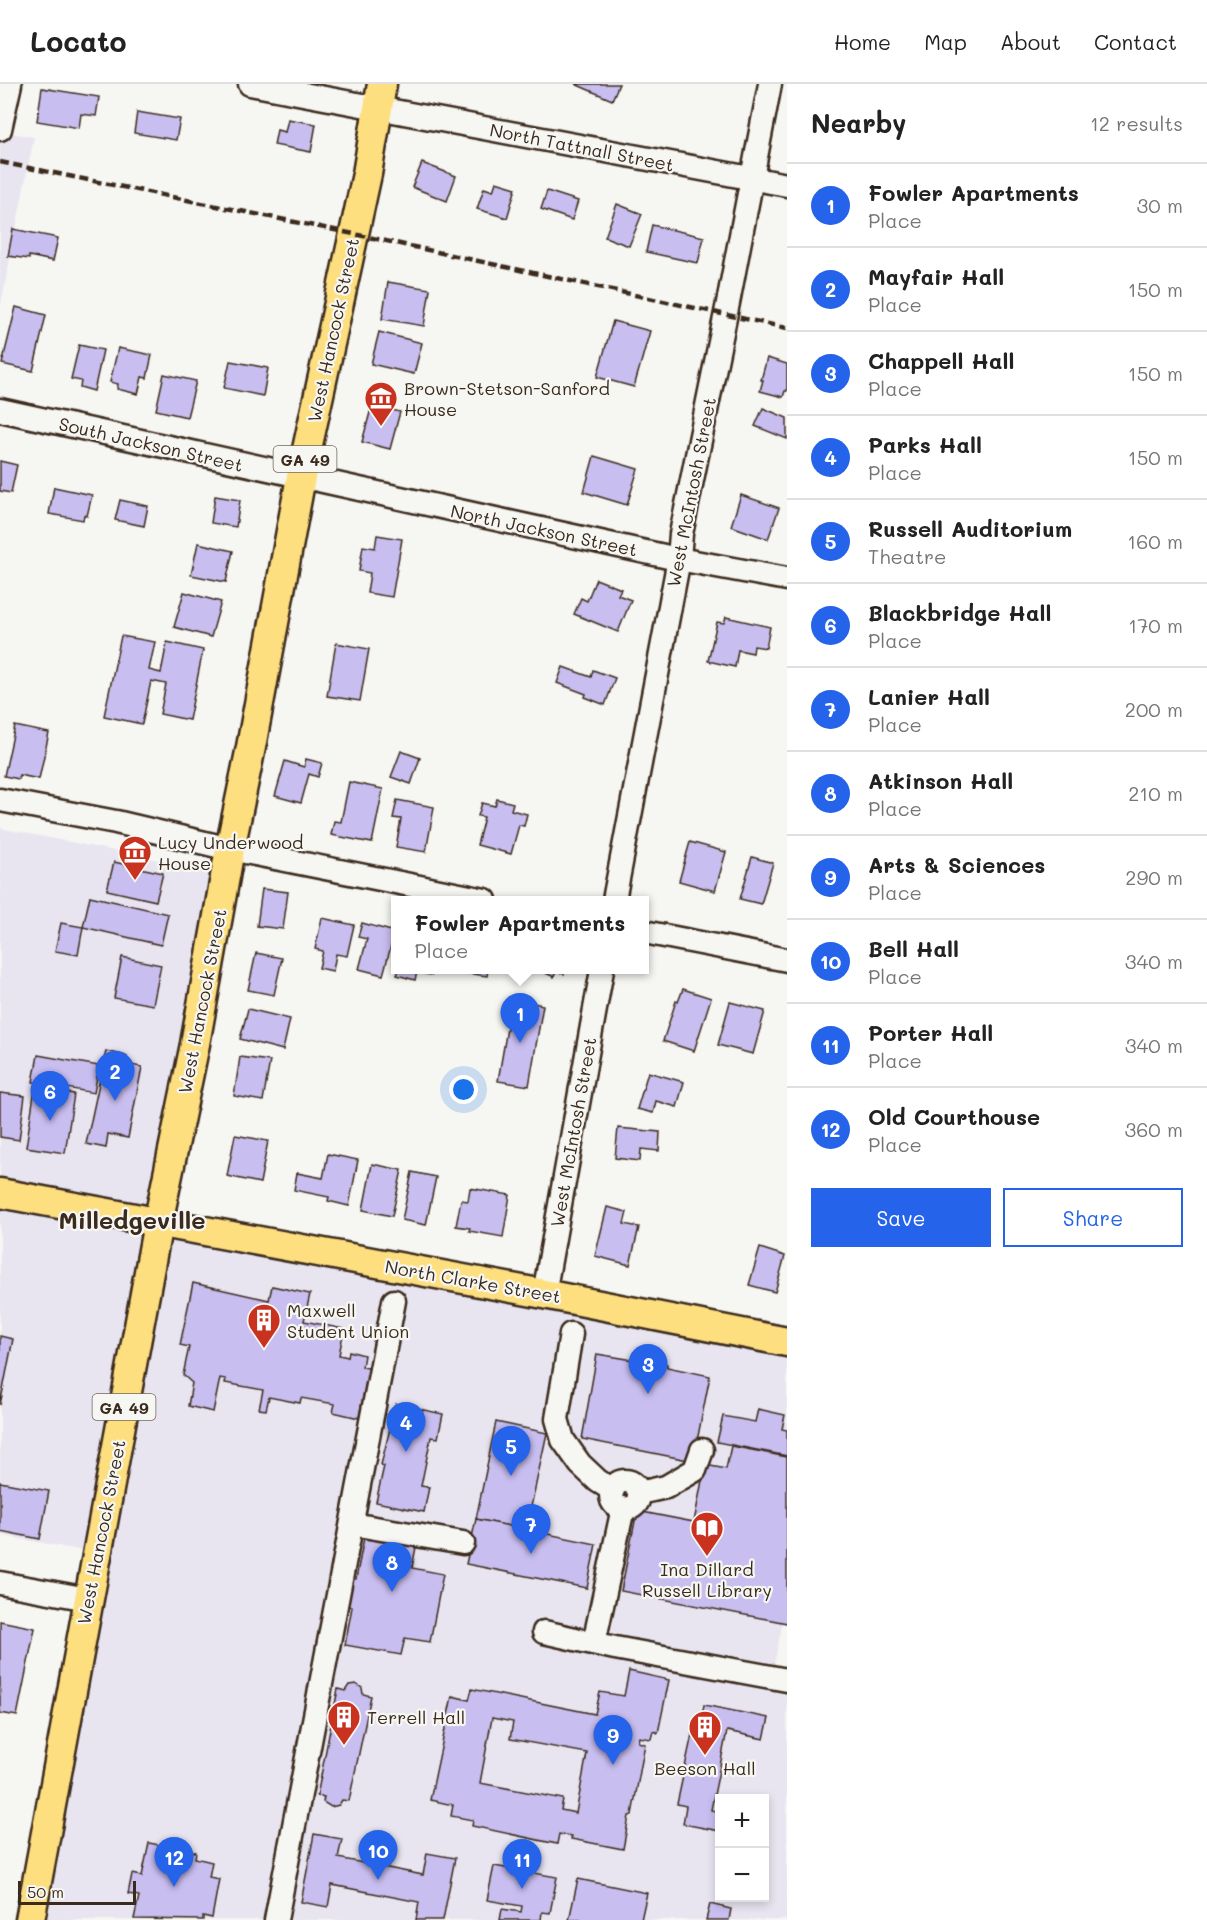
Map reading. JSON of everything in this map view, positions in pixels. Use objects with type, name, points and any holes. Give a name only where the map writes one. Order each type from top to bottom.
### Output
[{"type":"main road","name":"West Hancock Street","points":[[30,1920],[158,1223],[195,1044],[301,477],[365,184],[380,96]]},
{"type":"main road","name":"North Clarke Street","points":[[0,1193],[544,1294],[787,1342]]},
{"type":"street","points":[[0,129],[10,84]]},
{"type":"street","name":"North Tattnall Street","points":[[250,84],[380,96],[787,185]]},
{"type":"street","name":"West McIntosh Street","points":[[615,896],[679,559],[681,534],[770,84]]},
{"type":"street","name":"South Jackson Street","points":[[0,410],[301,477]]},
{"type":"street","name":"North Jackson Street","points":[[301,477],[679,559],[787,579]]},
{"type":"street","points":[[0,800],[116,822],[230,849],[465,896]]},
{"type":"street","points":[[649,933],[787,960]]},
{"type":"street","name":"West McIntosh Street","points":[[544,1294],[601,974]]},
{"type":"street","points":[[276,1920],[394,1301]]},
{"type":"street","points":[[572,1334],[557,1419],[562,1440],[579,1464],[618,1499],[635,1505],[639,1493],[666,1487],[695,1470],[702,1450]]},
{"type":"street","points":[[594,1643],[618,1499]]},
{"type":"street","points":[[352,1524],[464,1543]]},
{"type":"street","points":[[0,1583],[88,1599]]},
{"type":"street","points":[[544,1632],[787,1680]]},
{"type":"shaded area","points":[[0,131],[34,137],[0,309]]},
{"type":"shaded area","points":[[0,828],[224,873],[161,1216],[787,1332],[787,1601],[773,1670],[787,1673],[787,1920],[40,1920],[95,1553],[0,1535]]},
{"type":"building","points":[[575,84],[619,84],[612,100]]},
{"type":"building","points":[[42,88],[99,97],[96,116],[81,114],[79,128],[37,121]]},
{"type":"building","points":[[137,112],[180,119],[176,140],[134,133]]},
{"type":"building","points":[[288,119],[316,124],[311,152],[274,145],[277,130],[285,132]]},
{"type":"building","points":[[422,163],[456,176],[447,201],[412,187]]},
{"type":"building","points":[[496,182],[516,188],[507,218],[477,209],[484,188],[493,191]]},
{"type":"building","points":[[547,191],[578,201],[572,220],[541,209]]},
{"type":"building","points":[[617,204],[642,214],[629,246],[605,237]]},
{"type":"building","points":[[652,225],[704,237],[698,263],[646,252]]},
{"type":"building","points":[[13,229],[58,238],[53,261],[29,256],[29,259],[8,256]]},
{"type":"building","points":[[388,282],[430,289],[424,326],[382,319]]},
{"type":"building","points":[[16,307],[46,315],[33,371],[2,364]]},
{"type":"building","points":[[613,321],[650,331],[634,387],[597,377]]},
{"type":"building","points":[[379,332],[422,343],[414,374],[371,364]]},
{"type":"building","points":[[79,345],[103,350],[94,391],[80,387],[81,381],[71,379]]},
{"type":"building","points":[[118,348],[152,355],[147,378],[142,377],[138,394],[117,389],[118,384],[110,382]]},
{"type":"building","points":[[767,358],[787,364],[787,391],[783,397],[760,391]]},
{"type":"building","points":[[230,361],[268,368],[263,396],[224,388]]},
{"type":"building","points":[[164,374],[196,381],[187,417],[156,410]]},
{"type":"building","name":"Brown-Stetson-Sanford House","points":[[372,405],[400,412],[390,449],[362,442]]},
{"type":"building","points":[[763,408],[787,418],[787,439],[755,426]]},
{"type":"building","points":[[594,456],[638,469],[627,505],[584,492]]},
{"type":"building","points":[[0,461],[17,465],[11,493],[0,491]]},
{"type":"building","points":[[54,487],[92,495],[87,516],[84,515],[83,520],[49,514]]},
{"type":"building","points":[[741,495],[779,508],[768,539],[731,526]]},
{"type":"building","points":[[215,496],[240,500],[236,527],[211,523]]},
{"type":"building","points":[[120,500],[148,506],[144,526],[115,520]]},
{"type":"building","points":[[377,535],[402,539],[392,597],[367,593],[370,573],[359,571],[363,546],[375,548]]},
{"type":"building","points":[[198,543],[233,551],[226,582],[191,575]]},
{"type":"building","points":[[596,579],[621,589],[618,595],[631,600],[618,632],[574,614],[581,598],[587,601]]},
{"type":"building","points":[[184,592],[221,602],[211,637],[174,627]]},
{"type":"building","points":[[726,617],[770,627],[766,648],[754,646],[753,653],[738,650],[735,667],[708,661],[717,622],[724,623]]},
{"type":"building","points":[[121,636],[155,642],[149,670],[161,673],[167,642],[203,650],[189,720],[160,714],[166,684],[151,681],[142,724],[104,716]]},
{"type":"building","points":[[336,643],[369,649],[360,701],[327,696]]},
{"type":"building","points":[[563,667],[591,677],[593,670],[615,678],[605,705],[585,697],[586,694],[557,683]]},
{"type":"building","points":[[15,726],[49,733],[39,779],[19,775],[19,779],[4,776]]},
{"type":"building","points":[[401,751],[420,758],[411,784],[391,777]]},
{"type":"building","points":[[306,759],[322,763],[318,777],[309,774],[301,803],[275,796],[285,761],[304,767]]},
{"type":"building","points":[[349,782],[383,789],[372,843],[331,835],[334,821],[341,822]]},
{"type":"building","points":[[497,799],[513,803],[511,810],[527,814],[524,826],[519,825],[511,854],[477,845],[484,817],[478,816],[482,803],[495,806]]},
{"type":"building","points":[[397,800],[434,807],[426,852],[396,847],[401,819],[393,818]]},
{"type":"building","points":[[690,842],[726,852],[715,891],[679,881]]},
{"type":"building","points":[[752,857],[773,863],[761,904],[740,899]]},
{"type":"building","name":"Lucy Underwood House","points":[[114,862],[163,873],[156,901],[107,890]]},
{"type":"building","points":[[262,889],[288,892],[283,929],[257,926]]},
{"type":"building","points":[[90,896],[168,914],[161,945],[83,927]]},
{"type":"building","points":[[322,918],[354,925],[347,956],[336,954],[333,971],[319,968],[323,951],[315,949]]},
{"type":"building","points":[[61,923],[83,927],[78,955],[55,951]]},
{"type":"building","points":[[362,923],[391,931],[391,946],[383,975],[359,969],[367,939],[358,937]]},
{"type":"building","points":[[256,953],[282,958],[274,995],[248,990]]},
{"type":"building","points":[[122,957],[161,965],[153,1005],[114,998]]},
{"type":"building","points":[[397,974],[416,974],[415,980]]},
{"type":"building","points":[[683,989],[711,998],[694,1051],[663,1041],[676,1001],[678,1002]]},
{"type":"building","points":[[512,999],[543,1005],[529,1086],[498,1081]]},
{"type":"building","points":[[730,1002],[765,1011],[753,1054],[718,1045]]},
{"type":"building","points":[[248,1009],[290,1019],[283,1050],[240,1039]]},
{"type":"building","points":[[106,1051],[127,1056],[125,1064],[142,1067],[128,1138],[108,1134],[106,1148],[86,1144]]},
{"type":"building","points":[[38,1055],[99,1066],[94,1093],[33,1082]]},
{"type":"building","points":[[240,1057],[270,1061],[263,1101],[234,1096]]},
{"type":"building","points":[[648,1072],[684,1082],[677,1107],[656,1101],[653,1113],[637,1109]]},
{"type":"building","points":[[35,1088],[74,1094],[65,1153],[26,1147]]},
{"type":"building","points":[[0,1093],[25,1096],[19,1140],[0,1137]]},
{"type":"building","points":[[618,1128],[660,1132],[659,1151],[641,1149],[640,1161],[615,1158]]},
{"type":"building","points":[[235,1135],[268,1141],[260,1183],[227,1176]]},
{"type":"building","points":[[328,1154],[358,1160],[349,1206],[328,1201],[329,1197],[294,1190],[297,1173],[323,1178]]},
{"type":"building","points":[[372,1164],[402,1170],[392,1216],[363,1210]]},
{"type":"building","points":[[412,1172],[436,1177],[426,1225],[402,1220]]},
{"type":"building","points":[[470,1188],[510,1195],[503,1237],[469,1231],[470,1228],[456,1226],[461,1200],[468,1201]]},
{"type":"building","points":[[607,1207],[627,1212],[624,1224],[639,1227],[630,1265],[595,1256]]},
{"type":"building","points":[[760,1248],[785,1256],[775,1292],[749,1285]]},
{"type":"building","name":"Maxwell Student Union","points":[[193,1283],[269,1300],[272,1286],[310,1294],[304,1321],[344,1329],[339,1355],[348,1357],[349,1351],[364,1355],[362,1367],[369,1368],[359,1418],[333,1412],[335,1404],[301,1398],[300,1403],[269,1397],[266,1410],[259,1409],[263,1390],[225,1383],[226,1379],[220,1378],[213,1412],[188,1406],[192,1383],[183,1375],[189,1347],[180,1345]]},
{"type":"building","points":[[0,1336],[13,1339],[0,1405]]},
{"type":"building","points":[[597,1354],[640,1361],[640,1358],[667,1364],[667,1367],[710,1376],[693,1461],[582,1439]]},
{"type":"building","points":[[396,1404],[443,1414],[438,1438],[431,1437],[421,1486],[429,1487],[424,1512],[376,1502],[384,1466],[381,1465]]},
{"type":"building","points":[[758,1409],[785,1415],[782,1429],[787,1430],[787,1456],[717,1442],[723,1416],[755,1422]]},
{"type":"building","points":[[496,1422],[547,1433],[526,1530],[476,1519]]},
{"type":"building","name":"Ina Dillard Russell Library","points":[[731,1446],[787,1457],[787,1623],[621,1591],[637,1511],[694,1522],[705,1465],[726,1469]]},
{"type":"building","points":[[0,1482],[49,1491],[40,1539],[0,1531]]},
{"type":"building","points":[[476,1519],[596,1544],[587,1588],[466,1564]]},
{"type":"building","points":[[364,1538],[416,1547],[412,1568],[443,1574],[430,1642],[405,1638],[401,1655],[345,1645],[352,1607],[343,1605],[348,1578],[356,1579]]},
{"type":"building","points":[[0,1621],[35,1628],[17,1716],[0,1713]]},
{"type":"building","points":[[629,1671],[669,1680],[658,1733],[653,1731],[651,1739],[639,1737],[638,1742],[645,1744],[632,1815],[629,1816],[623,1849],[571,1839],[572,1836],[559,1834],[557,1844],[472,1826],[473,1820],[451,1816],[453,1805],[430,1800],[452,1696],[469,1700],[472,1689],[595,1714],[600,1692],[624,1696]],"holes":[[[492,1718],[513,1722],[510,1739],[587,1753],[576,1813],[561,1810],[563,1799],[480,1783]]]},
{"type":"building","name":"Terrell Hall","points":[[356,1684],[362,1688],[363,1694],[371,1696],[349,1801],[342,1800],[339,1805],[331,1807],[323,1802],[324,1797],[317,1796],[338,1689],[345,1691],[349,1685]]},
{"type":"building","name":"Beeson Hall","points":[[704,1705],[769,1718],[764,1739],[727,1731],[711,1810],[715,1811],[715,1830],[683,1824],[686,1806],[677,1804],[694,1725],[700,1726]]},
{"type":"building","points":[[314,1834],[342,1839],[338,1858],[423,1875],[427,1853],[455,1858],[443,1920],[416,1920],[419,1902],[332,1885],[328,1907],[301,1902]]},
{"type":"building","points":[[149,1843],[196,1852],[195,1858],[212,1862],[209,1877],[219,1879],[212,1918],[203,1916],[203,1920],[134,1919],[139,1896],[128,1894],[132,1874],[142,1876]]},
{"type":"building","points":[[494,1866],[557,1877],[550,1913],[542,1912],[541,1920],[500,1920],[502,1909],[521,1912],[522,1906],[487,1900]]},
{"type":"building","points":[[578,1879],[647,1893],[641,1920],[569,1920]]},
{"type":"building","points":[[710,1904],[731,1909],[729,1920],[706,1920]]},
{"type":"railway","points":[[0,162],[354,234],[787,328]]},
{"type":"place","name":"Brown-Stetson-Sanford House","points":[[381,427]]},
{"type":"place","name":"Lucy Underwood House","points":[[135,881]]},
{"type":"place","name":"Fowler Apartments","points":[[520,1043]]},
{"type":"place","name":"Mayfair Hall","points":[[115,1101]]},
{"type":"place","name":"Blackbridge Hall","points":[[50,1121]]},
{"type":"place","name":"Maxwell Student Union","points":[[264,1349]]},
{"type":"place","name":"Chappell Hall","points":[[648,1394]]},
{"type":"place","name":"Parks Hall","points":[[406,1452]]},
{"type":"place","name":"Russell Auditorium","points":[[511,1476]]},
{"type":"place","name":"Lanier Hall","points":[[531,1554]]},
{"type":"place","name":"Ina Dillard Russell Library","points":[[707,1557]]},
{"type":"place","name":"Atkinson Hall","points":[[392,1592]]},
{"type":"place","name":"Terrell Hall","points":[[344,1746]]},
{"type":"place","name":"Beeson Hall","points":[[705,1756]]},
{"type":"place","name":"Arts & Sciences","points":[[613,1765]]},
{"type":"place","name":"Bell Hall","points":[[378,1880]]},
{"type":"place","name":"Old Courthouse","points":[[174,1887]]},
{"type":"place","name":"Porter Hall","points":[[522,1889]]},
{"type":"district","name":"Milledgeville","points":[[132,1219]]}]
